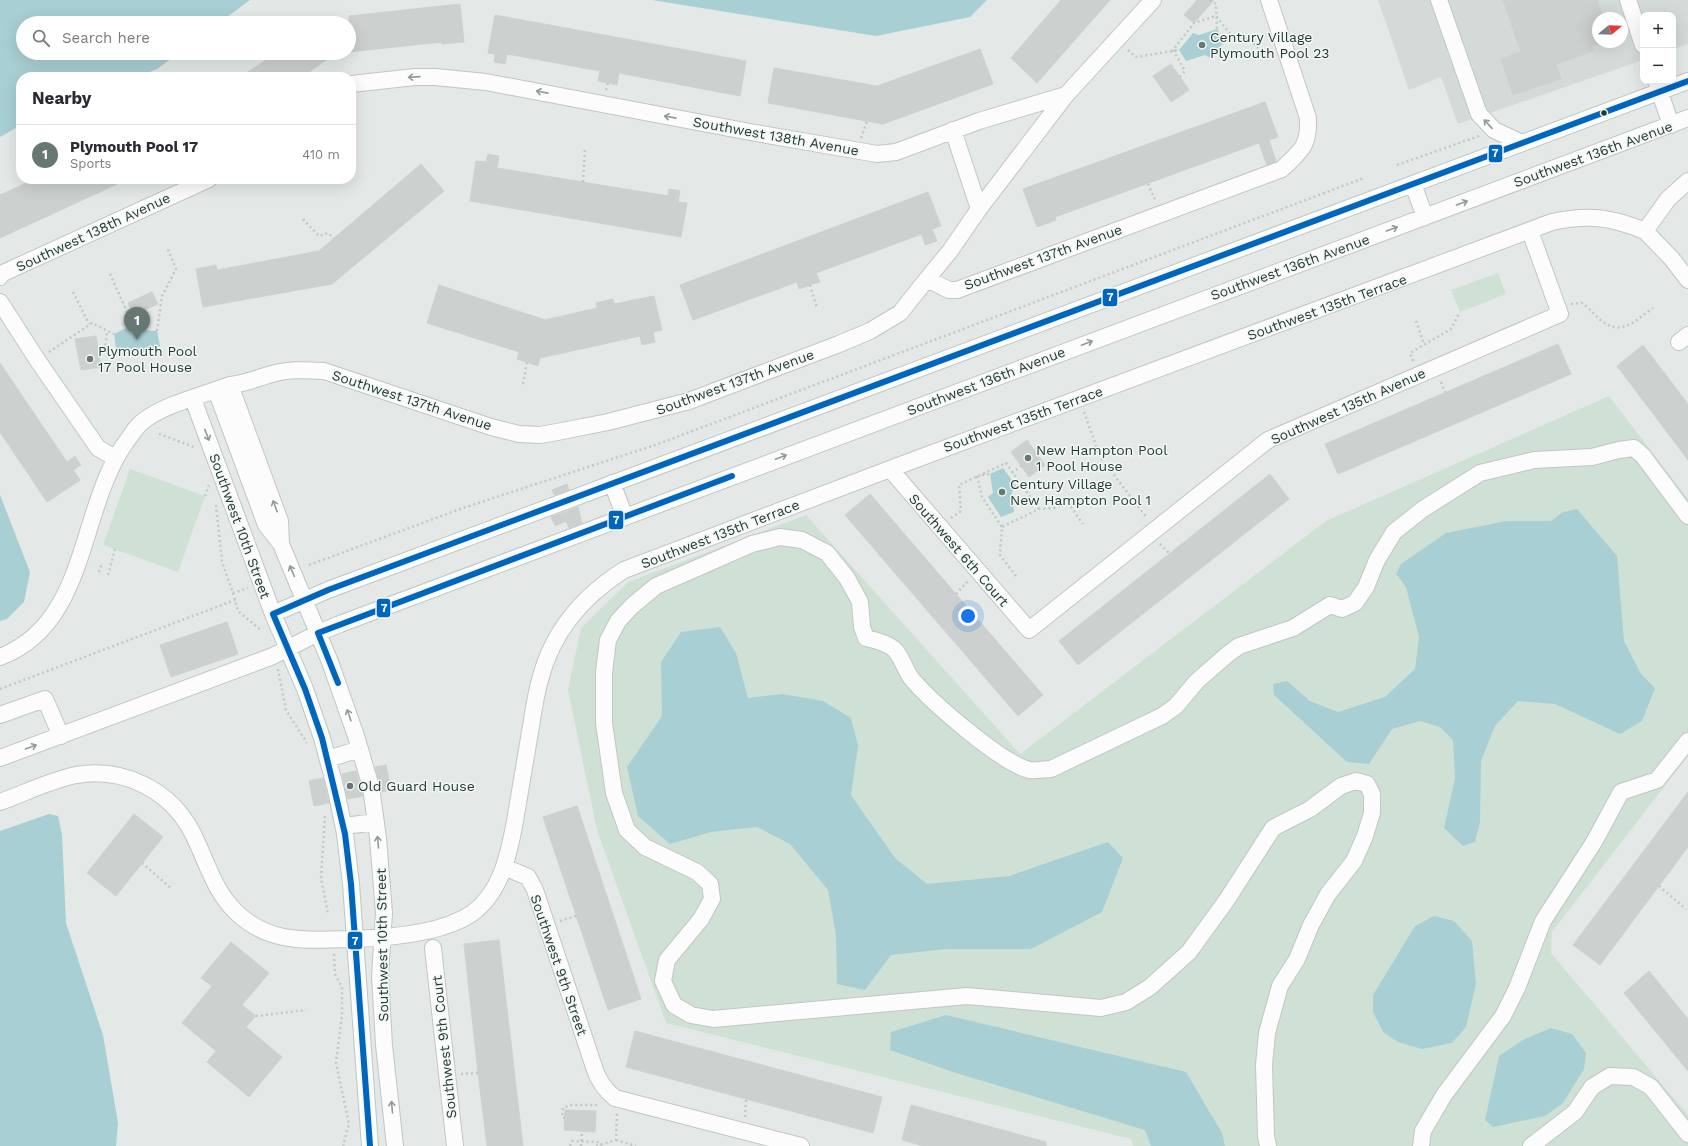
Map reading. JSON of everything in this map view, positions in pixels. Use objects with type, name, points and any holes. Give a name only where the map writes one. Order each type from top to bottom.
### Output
[{"type":"street","name":"Southwest 138th Avenue","points":[[356,83],[435,76],[486,82],[750,132],[877,154],[896,152],[953,130],[1066,95],[1153,0]]},
{"type":"street","name":"Southwest 137th Avenue","points":[[0,657],[23,645],[39,632],[58,607],[76,570],[90,522],[115,458],[143,422],[174,405],[223,387],[239,384],[272,374],[299,370],[324,371],[490,427],[519,434],[540,435],[608,422],[689,401],[870,331],[900,313],[927,279],[949,290],[957,290],[1282,169],[1305,146],[1309,134],[1308,118],[1269,0]]},
{"type":"street","points":[[1439,0],[1479,114],[1494,130],[1522,143]]},
{"type":"street","points":[[1628,0],[1640,36]]},
{"type":"street","points":[[273,614],[328,590],[1522,143],[1658,86],[1688,81]]},
{"type":"street","points":[[1658,86],[1671,125]]},
{"type":"street","points":[[927,279],[950,251],[979,209],[1066,95]]},
{"type":"street","name":"Southwest 136th Avenue","points":[[61,736],[273,656],[318,633],[1688,118]]},
{"type":"street","points":[[953,130],[979,209]]},
{"type":"street","points":[[1688,181],[1664,204],[1645,231],[1672,259],[1688,280]]},
{"type":"street","name":"Southwest 138th Avenue","points":[[0,276],[1,274],[198,184]]},
{"type":"street","points":[[1413,184],[1425,217]]},
{"type":"street","name":"Southwest 135th Terrace","points":[[0,802],[77,775],[114,775],[139,782],[167,799],[175,808],[191,831],[214,881],[235,911],[260,929],[285,939],[355,939],[429,931],[450,924],[472,913],[492,892],[504,867],[512,834],[540,679],[559,633],[579,606],[607,581],[624,570],[1552,222],[1584,217],[1621,222],[1645,231]]},
{"type":"street","points":[[1530,231],[1558,308]]},
{"type":"street","points":[[0,302],[38,361],[98,448],[115,458]]},
{"type":"street","name":"Southwest 135th Avenue","points":[[1029,630],[1268,440],[1560,314],[1558,308]]},
{"type":"street","name":"Southwest 10th Street","points":[[223,387],[252,486],[266,525],[281,544],[330,662],[360,749],[371,787],[376,822],[384,913],[380,976],[384,1037],[395,1146]]},
{"type":"street","name":"Southwest 10th Street","points":[[223,387],[280,521],[281,544]]},
{"type":"street","name":"Southwest 10th Street","points":[[193,399],[222,499],[305,689],[328,759],[344,826],[351,884],[370,1146]]},
{"type":"street","points":[[1268,1146],[1266,1136],[1264,1064],[1267,1033],[1280,986],[1297,959],[1311,925],[1328,894],[1354,861],[1372,812],[1372,794],[1367,784],[1356,781],[1341,786],[1310,809],[1273,828],[1226,901],[1189,952],[1150,987],[1126,1002],[1101,1008],[968,996],[713,1019],[691,1015],[674,1005],[663,981],[667,960],[701,919],[712,899],[710,884],[697,872],[645,847],[627,830],[614,793],[604,723],[605,664],[608,640],[618,621],[632,606],[656,586],[752,544],[780,537],[802,540],[827,553],[847,578],[860,602],[862,627],[866,638],[894,649],[910,677],[931,699],[963,726],[1015,764],[1030,770],[1051,769],[1162,716],[1176,706],[1197,680],[1240,646],[1293,628],[1330,605],[1342,609],[1355,603],[1366,587],[1377,560],[1394,532],[1423,509],[1480,473],[1534,460],[1592,457],[1634,448],[1643,456],[1688,516]]},
{"type":"street","name":"Southwest 6th Court","points":[[890,469],[1029,630]]},
{"type":"street","points":[[612,483],[625,517]]},
{"type":"street","points":[[222,499],[252,486]]},
{"type":"street","points":[[0,716],[45,699],[61,736],[0,758]]},
{"type":"street","points":[[1421,1146],[1423,1131],[1444,1095],[1503,1016],[1517,988],[1543,921],[1594,842],[1621,792],[1657,780],[1688,741]]},
{"type":"street","points":[[328,759],[360,749]]},
{"type":"street","points":[[344,826],[376,822]]},
{"type":"street","name":"Southwest 9th Street","points":[[504,867],[528,877],[535,890],[598,1078],[614,1102]]},
{"type":"street","name":"Southwest 9th Court","points":[[433,948],[455,1146]]},
{"type":"street","points":[[1531,1146],[1575,1112],[1592,1087],[1610,1076],[1633,1076],[1651,1087],[1688,1134]]},
{"type":"street","points":[[614,1102],[801,1146]]},
{"type":"path","points":[[1210,0],[1216,4],[1217,29]]},
{"type":"path","points":[[1173,50],[1194,23],[1216,16]]},
{"type":"path","points":[[1216,16],[1234,39]]},
{"type":"path","points":[[1225,41],[1245,38],[1250,39],[1262,52],[1283,45]]},
{"type":"path","points":[[1117,40],[1136,57],[1179,50]]},
{"type":"path","points":[[1173,50],[1185,71],[1180,77]]},
{"type":"path","points":[[1397,165],[1480,136]]},
{"type":"path","points":[[582,182],[585,149]]},
{"type":"path","points":[[309,565],[463,508],[658,444],[1364,178]]},
{"type":"path","points":[[1148,184],[1160,214]]},
{"type":"path","points":[[303,219],[319,236],[328,233],[334,238]]},
{"type":"path","points":[[157,331],[162,296],[176,269],[167,246]]},
{"type":"path","points":[[110,274],[133,325]]},
{"type":"path","points":[[810,285],[817,308]]},
{"type":"path","points":[[73,292],[89,324]]},
{"type":"path","points":[[1558,308],[1572,303],[1582,303],[1607,324],[1620,328],[1629,325],[1653,308]]},
{"type":"path","points":[[1418,375],[1410,353],[1451,329],[1460,312]]},
{"type":"path","points":[[1416,321],[1424,344]]},
{"type":"path","points":[[38,361],[92,322],[114,334]]},
{"type":"path","points":[[99,351],[105,349],[107,331]]},
{"type":"path","points":[[523,384],[527,362]]},
{"type":"path","points":[[1079,399],[1100,457],[1155,529]]},
{"type":"path","points":[[159,434],[193,446],[196,452]]},
{"type":"path","points":[[940,528],[960,510],[959,485],[1006,463],[1039,509]]},
{"type":"path","points":[[1012,473],[1021,466]]},
{"type":"path","points":[[977,476],[990,474]]},
{"type":"path","points":[[977,476],[982,497],[1002,526],[1000,555],[1016,576]]},
{"type":"path","points":[[207,479],[211,491]]},
{"type":"path","points":[[204,496],[210,485]]},
{"type":"path","points":[[222,499],[222,562],[238,611],[262,630],[264,636]]},
{"type":"path","points":[[1002,526],[1039,509],[1054,508],[1068,503],[1083,524]]},
{"type":"path","points":[[108,575],[115,549]]},
{"type":"path","points":[[99,572],[102,563]]},
{"type":"path","points":[[233,593],[252,586]]},
{"type":"path","points":[[0,689],[235,600]]},
{"type":"path","points":[[278,668],[286,710],[310,748]]},
{"type":"path","points":[[325,811],[322,878],[328,914]]},
{"type":"path","points":[[142,863],[172,889]]},
{"type":"path","points":[[1659,886],[1686,909]]},
{"type":"path","points":[[334,954],[335,974],[342,987],[342,1016],[336,1063],[349,1124],[343,1146]]},
{"type":"path","points":[[256,1016],[306,1010]]},
{"type":"path","points":[[565,1118],[562,1117],[563,1108],[571,1105],[614,1102],[618,1108],[616,1140]]},
{"type":"path","points":[[581,1146],[582,1132]]},
{"type":"path","points":[[570,1146],[572,1141],[582,1140],[600,1142],[602,1145]]},
{"type":"path","points":[[596,1146],[616,1140],[636,1146]]},
{"type":"shaded area","points":[[1378,0],[1688,0],[1688,44],[1676,48],[1676,12],[1640,12],[1640,61],[1458,124],[1441,77],[1409,90]]},
{"type":"green space","points":[[1498,273],[1506,294],[1460,312],[1451,290]]},
{"type":"green space","points":[[1609,396],[1688,499],[1688,756],[1552,932],[1551,953],[1688,1115],[1688,1146],[1133,1146],[1131,1139],[666,1023],[597,830],[568,690],[581,628],[628,582],[806,515],[1020,754],[1326,521]]},
{"type":"green space","points":[[130,469],[205,496],[178,572],[103,545]]},
{"type":"water","points":[[0,0],[250,0],[228,16],[16,16],[16,60],[169,60],[157,69],[150,72],[16,72],[16,128],[0,137]]},
{"type":"water","points":[[652,0],[987,0],[970,17],[876,36]]},
{"type":"water","name":"Century Village Plymouth Pool 23","points":[[1217,29],[1225,41],[1211,58],[1205,55],[1186,61],[1179,50],[1193,33],[1199,35]]},
{"type":"water","points":[[133,325],[139,330],[157,331],[160,346],[139,354],[134,349],[116,348],[114,334]]},
{"type":"water","name":"Century Village New Hampton Pool 1","points":[[1003,468],[1016,486],[1012,492],[1014,512],[1001,517],[988,497],[993,493],[990,474]]},
{"type":"water","points":[[0,495],[30,572],[24,602],[7,619],[0,621]]},
{"type":"water","points":[[1577,509],[1617,556],[1624,641],[1641,674],[1655,688],[1642,721],[1620,734],[1555,704],[1518,701],[1495,726],[1481,761],[1480,822],[1475,842],[1463,846],[1444,828],[1455,778],[1453,740],[1440,727],[1420,721],[1392,729],[1369,764],[1347,762],[1274,695],[1273,684],[1287,681],[1310,701],[1338,712],[1385,697],[1415,669],[1419,637],[1406,587],[1396,574],[1401,564],[1446,533],[1506,521],[1551,521],[1563,512]]},
{"type":"water","points":[[720,627],[736,653],[748,698],[782,694],[823,701],[851,718],[858,746],[851,795],[895,858],[927,884],[1009,876],[1108,842],[1123,858],[1102,912],[1031,949],[947,949],[891,955],[865,990],[837,984],[836,935],[828,890],[790,844],[757,827],[711,832],[670,844],[638,816],[627,767],[662,716],[661,662],[681,632]]},
{"type":"water","points":[[49,814],[58,816],[62,835],[66,923],[103,1035],[118,1123],[116,1146],[0,1146],[0,831]]},
{"type":"water","points":[[1434,916],[1454,921],[1472,941],[1476,984],[1466,1027],[1452,1043],[1422,1049],[1398,1042],[1383,1032],[1373,1012],[1373,995],[1415,926]]},
{"type":"water","points":[[946,1015],[1186,1072],[1222,1133],[1225,1146],[1151,1146],[1145,1130],[953,1072],[890,1050],[891,1032]]},
{"type":"water","points":[[1551,1028],[1572,1034],[1586,1053],[1584,1069],[1563,1103],[1545,1116],[1493,1127],[1485,1120],[1499,1056],[1523,1040]]},
{"type":"building","points":[[1061,0],[1110,0],[1037,83],[1011,58]]},
{"type":"building","points":[[1197,0],[1214,0],[1194,23],[1184,15]]},
{"type":"building","points":[[1503,0],[1597,0],[1601,12],[1592,12],[1592,48],[1594,51],[1556,64],[1561,79],[1513,95],[1501,59],[1521,52]]},
{"type":"building","points":[[460,4],[464,42],[442,44],[442,42],[356,51],[356,16],[349,16]]},
{"type":"building","points":[[495,15],[746,61],[740,96],[619,73],[617,85],[598,81],[600,71],[507,54],[505,64],[494,62],[495,54],[488,53]]},
{"type":"building","points":[[980,49],[993,84],[883,124],[768,103],[774,68],[877,86]]},
{"type":"building","points":[[266,60],[326,60],[309,72],[248,72]]},
{"type":"building","points":[[1171,64],[1189,90],[1171,102],[1153,76]]},
{"type":"building","points":[[1265,102],[1278,137],[1269,140],[1276,161],[1267,165],[1259,143],[1055,217],[1056,220],[1037,227],[1023,189]]},
{"type":"building","points":[[488,154],[499,156],[497,168],[668,196],[669,189],[680,191],[678,202],[687,203],[681,237],[470,201],[476,161],[486,162]]},
{"type":"building","points":[[421,164],[444,191],[332,284],[203,307],[196,269],[216,265],[217,270],[319,251]]},
{"type":"building","points":[[24,184],[117,184],[0,238],[0,195]]},
{"type":"building","points":[[928,192],[941,226],[932,229],[937,241],[925,245],[922,234],[816,273],[820,282],[799,289],[797,282],[693,320],[680,285]]},
{"type":"building","points":[[439,285],[545,320],[597,308],[596,303],[613,299],[614,304],[654,296],[662,330],[653,332],[655,342],[642,345],[640,336],[540,358],[538,366],[517,359],[519,352],[427,323]]},
{"type":"building","points":[[152,292],[158,304],[133,315],[128,303]]},
{"type":"building","name":"Plymouth Pool 17 Pool House","points":[[96,336],[101,367],[81,370],[75,339]]},
{"type":"building","points":[[1558,344],[1571,374],[1338,474],[1325,444]]},
{"type":"building","points":[[1643,345],[1688,404],[1688,460],[1617,366]]},
{"type":"building","points":[[0,363],[67,462],[75,456],[81,465],[73,470],[80,480],[47,502],[0,432]]},
{"type":"building","name":"New Hampton Pool 1 Pool House","points":[[1027,440],[1045,465],[1029,477],[1011,452]]},
{"type":"building","points":[[1270,474],[1289,499],[1078,665],[1059,641]]},
{"type":"building","points":[[567,484],[569,490],[554,495],[552,490]]},
{"type":"building","points":[[870,494],[1043,695],[1018,716],[845,515]]},
{"type":"building","points":[[578,507],[582,523],[569,528],[566,521],[555,526],[551,517]]},
{"type":"building","points":[[227,622],[238,654],[171,677],[160,645]]},
{"type":"building","points":[[386,765],[391,790],[381,792],[375,767]]},
{"type":"building","points":[[356,771],[363,796],[348,799],[342,774]]},
{"type":"building","points":[[323,778],[329,803],[314,806],[309,781]]},
{"type":"building","points":[[1688,792],[1688,847],[1600,965],[1573,945]]},
{"type":"building","points":[[577,806],[641,999],[608,1010],[543,817]]},
{"type":"building","points":[[134,814],[163,837],[116,896],[87,873]]},
{"type":"building","points":[[499,940],[523,1146],[487,1146],[478,1073],[464,944]]},
{"type":"building","points":[[231,942],[269,973],[242,1005],[256,1016],[246,1027],[282,1057],[249,1097],[207,1062],[216,1051],[182,1023],[212,986],[201,978]]},
{"type":"building","points":[[1649,971],[1688,1019],[1688,1071],[1624,993]]},
{"type":"building","points":[[635,1031],[882,1097],[873,1133],[626,1067]]},
{"type":"building","points":[[911,1105],[1046,1142],[1046,1146],[923,1146],[902,1140]]},
{"type":"building","points":[[565,1110],[596,1111],[595,1132],[564,1130]]},
{"type":"transit line","name":"7","points":[[370,1146],[351,884],[345,834],[322,738],[305,689],[273,614],[328,590],[1688,81]]},
{"type":"transit line","name":"7","points":[[338,683],[318,633],[732,476]]},
{"type":"place","name":"Century Village Plymouth Pool 23","points":[[1202,45]]},
{"type":"place","name":"Plymouth Pool 17","points":[[137,340]]},
{"type":"place","name":"Plymouth Pool 17 Pool House","points":[[90,359]]},
{"type":"place","name":"New Hampton Pool 1 Pool House","points":[[1028,458]]},
{"type":"place","name":"Century Village New Hampton Pool 1","points":[[1002,492]]},
{"type":"place","name":"Old Guard House","points":[[350,786]]}]
